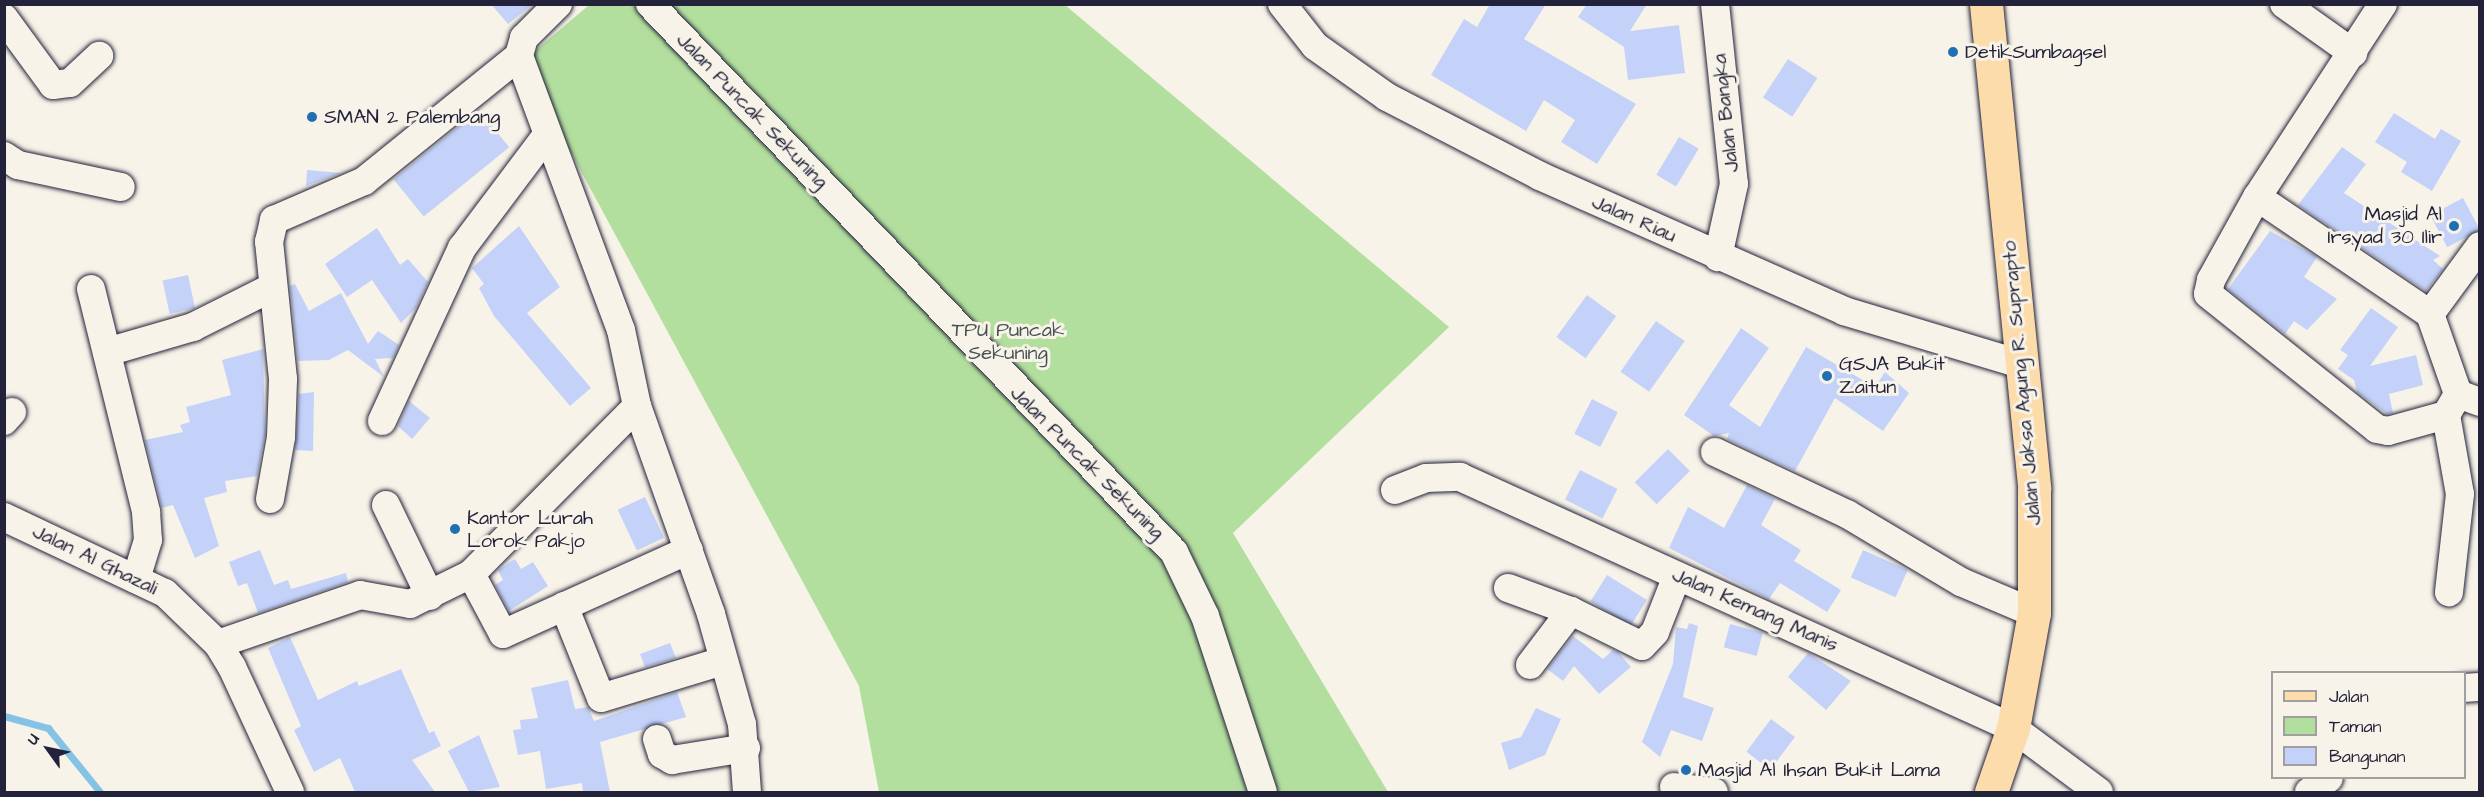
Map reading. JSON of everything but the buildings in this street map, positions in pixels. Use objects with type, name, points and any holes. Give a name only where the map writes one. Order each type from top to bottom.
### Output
[{"type":"main road","name":"Jalan Jaksa Agung R. Suprapto","points":[[1986,4],[2024,365],[2034,489],[2034,613],[2013,728],[1990,792]]},
{"type":"street","points":[[270,499],[282,437],[283,379],[269,234],[277,216],[364,182],[522,47],[558,4]]},
{"type":"street","name":"Jalan Puncak Sekuning","points":[[650,4],[1173,552],[1205,616],[1263,792]]},
{"type":"street","name":"Jalan Riau","points":[[1282,4],[1315,45],[1387,97],[1540,176],[1844,311],[2024,365]]},
{"type":"street","name":"Jalan Bangka","points":[[1715,4],[1734,184],[1718,257]]},
{"type":"street","points":[[2284,4],[2353,53]]},
{"type":"street","points":[[2383,4],[2257,197],[2211,280],[2212,300],[2378,429],[2388,431],[2461,404]]},
{"type":"street","points":[[4,18],[53,85],[70,83],[99,56]]},
{"type":"street","points":[[522,47],[546,136],[621,330],[637,406],[689,550],[723,661],[746,748],[747,792]]},
{"type":"street","points":[[382,421],[462,248],[546,136]]},
{"type":"street","points":[[4,156],[18,165],[121,187]]},
{"type":"street","points":[[2257,197],[2430,314],[2461,404],[2460,494],[2450,592]]},
{"type":"street","points":[[2430,314],[2480,246]]},
{"type":"street","points":[[107,352],[193,327],[273,287]]},
{"type":"street","points":[[91,289],[146,512],[148,540],[136,579]]},
{"type":"street","points":[[218,644],[360,595],[402,606],[430,596],[471,574],[637,406]]},
{"type":"street","points":[[1715,452],[1847,514],[1961,582],[2034,613]]},
{"type":"street","name":"Jalan Kemang Manis","points":[[1395,490],[1426,478],[1460,477],[2013,728],[2099,792]]},
{"type":"street","points":[[386,505],[430,596]]},
{"type":"street","name":"Jalan Al Ghazali","points":[[4,517],[165,593],[218,644],[290,792]]},
{"type":"street","points":[[471,574],[500,634],[689,550]]},
{"type":"street","points":[[1508,588],[1571,610],[1642,646],[1655,632],[1677,576]]},
{"type":"street","points":[[564,606],[601,698],[723,661]]},
{"type":"street","points":[[1530,665],[1571,610]]},
{"type":"street","points":[[657,739],[662,754],[672,760],[746,748]]},
{"type":"street","points":[[2309,792],[2326,779]]},
{"type":"street","points":[[1674,787],[1714,792]]},
{"type":"green space","name":"TPU Puncak Sekuning","points":[[589,5],[1065,5],[1449,327],[1233,533],[1388,792],[879,792],[859,686],[522,62]]},
{"type":"waterway","points":[[4,716],[48,728],[100,792]]},
{"type":"place","name":"DetikSumbagsel","points":[[1953,52]]},
{"type":"place","name":"SMAN 2 Palembang","points":[[312,117]]},
{"type":"place","name":"Masjid Al Irsyad 30 Ilir","points":[[2454,226]]},
{"type":"place","name":"GSJA Bukit Zaitun","points":[[1827,376]]},
{"type":"place","name":"Kantor Lurah Lorok Pakjo","points":[[455,529]]},
{"type":"place","name":"Masjid Al Ihsan Bukit Lama","points":[[1686,770]]}]
